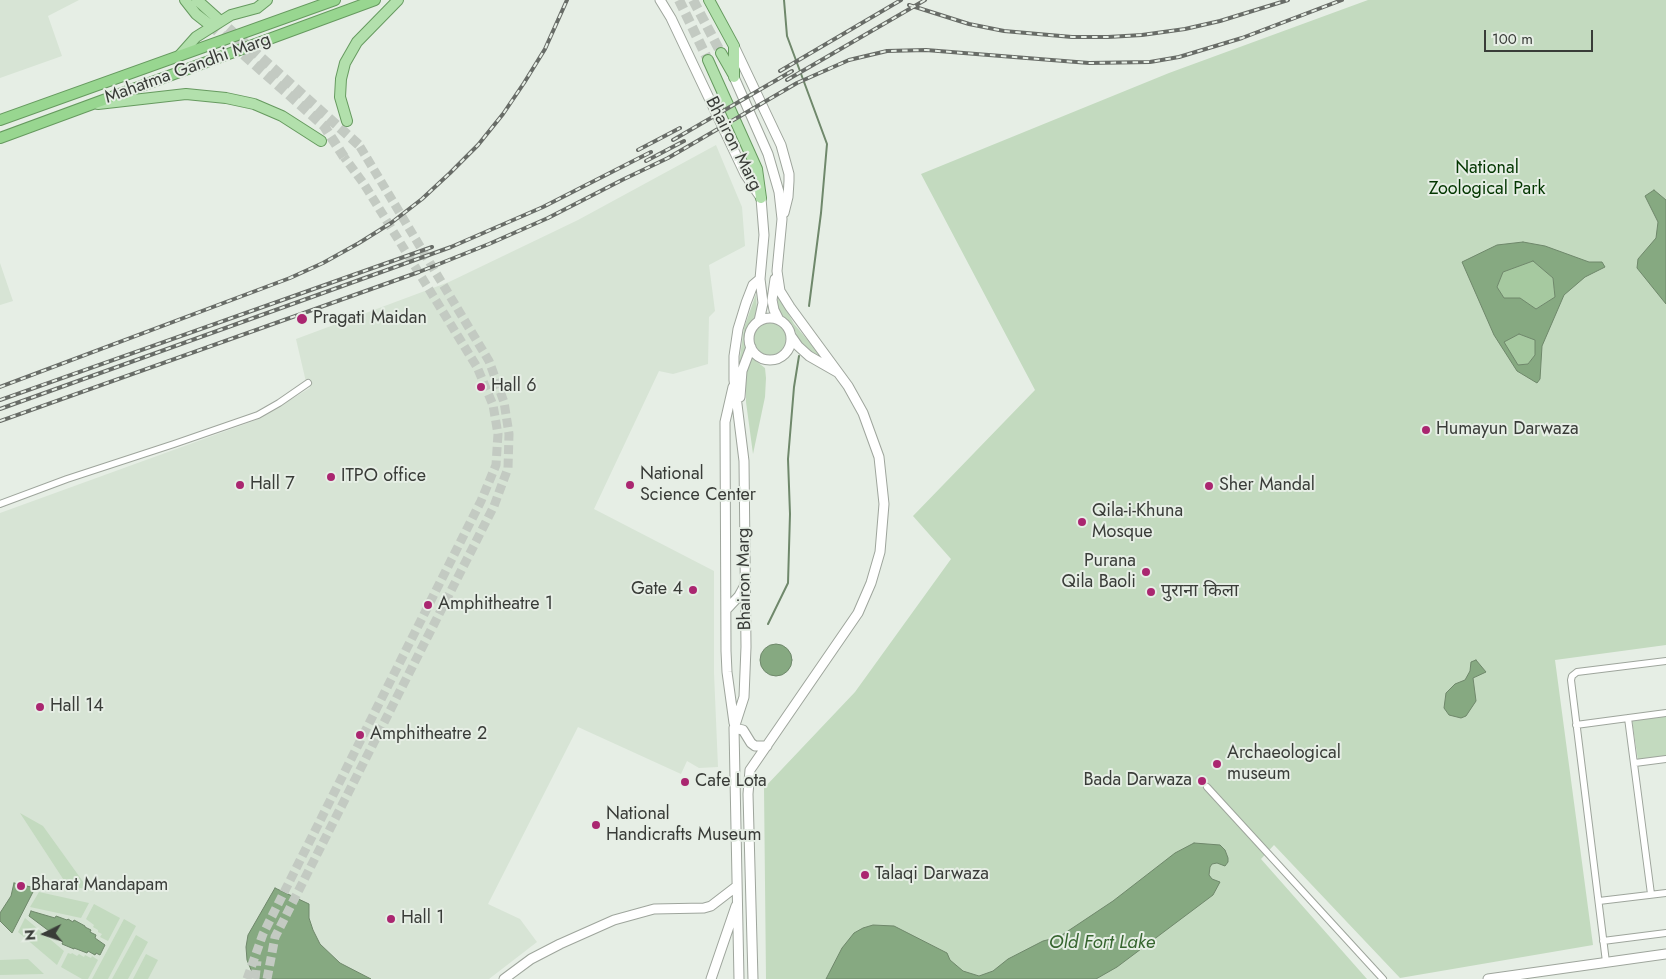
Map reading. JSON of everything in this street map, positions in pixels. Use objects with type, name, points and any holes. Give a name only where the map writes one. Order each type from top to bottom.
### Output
[{"type":"highway","name":"Mahatma Gandhi Marg","points":[[0,120],[335,0]]},
{"type":"highway","name":"Mahatma Gandhi Marg","points":[[0,138],[375,0]]},
{"type":"main road","points":[[185,0],[196,14],[214,21],[197,0]]},
{"type":"main road","points":[[180,55],[196,37],[231,15],[257,8],[267,0]]},
{"type":"main road","points":[[347,121],[342,105],[340,88],[345,63],[357,42],[398,0]]},
{"type":"main road","name":"Bhairon Marg","points":[[660,0],[671,18],[745,174],[761,198],[764,235],[760,275],[753,285],[738,329],[734,356],[734,380],[744,461],[746,647],[744,697],[734,727],[739,979]]},
{"type":"main road","points":[[708,0],[734,46],[781,145],[790,181],[787,204],[782,219]]},
{"type":"main road","points":[[734,46],[734,77]]},
{"type":"main road","points":[[721,53],[734,77]]},
{"type":"main road","points":[[708,60],[757,169],[761,198]]},
{"type":"main road","name":"Bhairon Marg","points":[[734,77],[768,154],[779,192],[782,219],[777,271],[778,284],[784,298],[840,373],[864,413],[879,457],[884,504],[880,552],[871,583],[858,613],[750,770]]},
{"type":"main road","points":[[92,105],[179,95],[199,94],[226,98],[254,104],[282,116],[321,141]]},
{"type":"main road","points":[[759,321],[763,302],[760,275],[777,271],[772,300],[779,320]]},
{"type":"main road","points":[[739,420],[742,371],[751,348],[749,335],[752,327],[759,321],[767,318],[779,320],[786,325],[798,346],[809,356],[840,373]]},
{"type":"main road","points":[[751,348],[759,357],[768,360],[776,359],[784,355],[789,347],[790,334]]},
{"type":"main road","points":[[734,380],[725,422],[727,672],[734,727],[743,730],[755,746],[767,746]]},
{"type":"main road","points":[[726,610],[739,596],[745,585]]},
{"type":"main road","points":[[736,772],[738,766],[743,763],[749,765],[748,794],[753,979]]},
{"type":"main road","points":[[504,979],[531,959],[614,920],[654,909],[704,908],[711,906],[738,886]]},
{"type":"main road","points":[[711,979],[738,900]]},
{"type":"main road","points":[[1488,979],[1666,954]]},
{"type":"street","points":[[0,504],[258,414],[308,384]]},
{"type":"street","points":[[1606,962],[1571,680],[1577,672],[1666,661]]},
{"type":"street","points":[[1576,725],[1666,713]]},
{"type":"street","points":[[1628,718],[1651,894]]},
{"type":"street","points":[[1635,763],[1666,759]]},
{"type":"street","points":[[1207,788],[1383,979]]},
{"type":"street","points":[[1598,901],[1666,893]]},
{"type":"street","points":[[1603,941],[1666,933]]},
{"type":"shaded area","points":[[0,0],[79,0],[48,16],[62,56],[0,78]]},
{"type":"shaded area","name":"Pragati Maidan","points":[[716,145],[742,207],[745,246],[709,265],[715,311],[709,317],[708,364],[673,374],[659,371],[594,509],[714,571],[714,673],[718,767],[699,768],[687,761],[681,774],[578,727],[488,904],[520,919],[537,942],[489,979],[0,979],[0,513],[256,420],[310,388],[306,382],[296,339],[449,282],[578,220]]},
{"type":"shaded area","points":[[1533,261],[1553,278],[1555,297],[1535,309],[1520,298],[1504,298],[1497,287],[1503,272]]},
{"type":"shaded area","points":[[0,263],[13,301],[0,305]]},
{"type":"shaded area","points":[[1519,334],[1535,340],[1535,355],[1528,364],[1518,365],[1503,341]]},
{"type":"green space","name":"National Zoological Park","points":[[1368,0],[1666,0],[1666,645],[1555,660],[1593,945],[1400,978],[1274,845],[1261,859],[1367,979],[766,979],[764,788],[855,692],[951,559],[913,516],[1035,390],[921,174],[1169,73]]},
{"type":"green space","points":[[777,292],[794,324],[822,357],[812,352],[799,340],[792,324],[784,318],[778,308]]},
{"type":"green space","points":[[756,294],[757,311],[753,321],[746,329],[744,339],[746,348],[742,361],[739,364],[744,328]]},
{"type":"green space","points":[[770,323],[776,324],[781,328],[785,333],[785,345],[781,350],[776,354],[770,355],[764,354],[759,350],[755,345],[754,339],[755,333],[759,328],[764,324]]},
{"type":"green space","points":[[752,358],[765,368],[766,378],[765,397],[753,454],[746,402],[746,371]]},
{"type":"green space","points":[[1666,716],[1666,756],[1638,760],[1632,721]]},
{"type":"green space","points":[[20,813],[43,826],[89,890],[67,885]]},
{"type":"green space","points":[[39,892],[89,903],[81,918],[30,907]]},
{"type":"green space","points":[[94,904],[120,918],[108,941],[100,937],[102,934],[86,919]]},
{"type":"green space","points":[[25,918],[64,951],[57,965],[18,932]]},
{"type":"green space","points":[[124,919],[136,926],[108,979],[92,979]]},
{"type":"green space","points":[[136,935],[148,942],[128,979],[112,979]]},
{"type":"green space","points":[[68,953],[77,956],[79,954],[84,957],[85,955],[91,958],[92,956],[98,960],[88,979],[82,979],[61,967]]},
{"type":"green space","points":[[146,954],[158,960],[148,979],[133,979]]},
{"type":"green space","points":[[28,959],[44,974],[0,975],[0,960]]},
{"type":"water","points":[[1654,190],[1666,200],[1666,304],[1637,268],[1638,259],[1656,238],[1658,222],[1645,196]]},
{"type":"water","points":[[1523,242],[1545,246],[1589,262],[1602,262],[1605,267],[1585,277],[1564,295],[1542,346],[1540,379],[1537,383],[1517,371],[1494,335],[1462,262],[1497,245]],"holes":[[[1533,261],[1553,278],[1555,297],[1536,309],[1520,298],[1504,298],[1497,287],[1503,272]],[[1519,334],[1535,340],[1535,355],[1528,364],[1518,365],[1504,342]]]},
{"type":"water","points":[[776,644],[782,645],[787,649],[791,654],[791,666],[787,671],[782,675],[776,676],[770,675],[765,671],[761,666],[760,660],[761,654],[765,649],[770,645]]},
{"type":"water","points":[[1476,660],[1486,672],[1473,678],[1476,701],[1466,716],[1461,718],[1449,715],[1444,708],[1446,693],[1455,684],[1465,680],[1470,671],[1471,662]]},
{"type":"water","name":"Old Fort Lake","points":[[1194,843],[1220,845],[1225,850],[1228,858],[1225,866],[1217,863],[1212,864],[1210,867],[1209,875],[1212,879],[1220,882],[1213,895],[1117,967],[1096,979],[826,979],[842,948],[854,933],[873,925],[894,926],[947,953],[950,960],[963,971],[979,976],[993,971],[1008,959],[1043,941],[1059,937],[1113,901],[1175,853]]},
{"type":"water","points":[[14,883],[35,888],[12,933],[0,921],[0,913],[11,896]]},
{"type":"water","points":[[275,888],[309,904],[309,918],[320,944],[340,963],[371,979],[258,979],[252,972],[247,960],[246,947],[248,935]]},
{"type":"water","points":[[31,911],[55,918],[56,916],[68,919],[73,922],[74,920],[85,926],[96,935],[95,938],[105,945],[100,955],[96,953],[95,955],[88,951],[87,953],[62,944],[63,942],[29,916]]},
{"type":"waterway","points":[[784,0],[787,36],[827,144],[821,213],[809,306]]},
{"type":"waterway","points":[[768,624],[788,583],[790,514],[788,459],[794,387],[799,356]]},
{"type":"tunnel","points":[[679,0],[708,60]]},
{"type":"tunnel","points":[[693,0],[721,53]]},
{"type":"tunnel","points":[[217,18],[359,145]]},
{"type":"tunnel","points":[[210,25],[324,126],[344,157]]},
{"type":"tunnel","points":[[267,979],[275,937],[494,506],[508,468],[509,434],[504,402],[489,361],[359,145]]},
{"type":"tunnel","points":[[247,979],[263,934],[481,501],[496,465],[498,434],[493,405],[477,367],[364,184],[344,157]]},
{"type":"tunnel","points":[[1197,776],[1207,787]]},
{"type":"tunnel","points":[[255,979],[257,961]]},
{"type":"railway","points":[[0,387],[290,278],[323,263],[391,223],[422,199],[450,173],[478,145],[503,114],[545,49],[567,0]]},
{"type":"railway","points":[[780,71],[901,0]]},
{"type":"railway","points":[[787,80],[925,0]]},
{"type":"railway","points":[[909,5],[969,24],[1004,31],[1072,37],[1108,37],[1142,35],[1185,29],[1220,21],[1288,0]]},
{"type":"railway","points":[[0,421],[419,272],[489,244],[548,218],[668,158],[797,83],[849,60],[887,51],[926,50],[1089,63],[1150,62],[1179,57],[1242,38],[1342,0]]},
{"type":"railway","points":[[673,140],[792,71]]},
{"type":"railway","points":[[638,150],[680,128]]},
{"type":"railway","points":[[646,161],[684,141]]},
{"type":"railway","points":[[0,409],[451,247],[543,207],[651,152]]},
{"type":"railway","points":[[0,400],[432,247]]},
{"type":"place","name":"Pragati Maidan","points":[[302,319]]},
{"type":"place","name":"Hall 6","points":[[481,387]]},
{"type":"place","name":"Humayun Darwaza","points":[[1426,430]]},
{"type":"place","name":"ITPO office","points":[[331,477]]},
{"type":"place","name":"Hall 7","points":[[240,485]]},
{"type":"place","name":"National Science Center","points":[[630,485]]},
{"type":"place","name":"Sher Mandal","points":[[1209,486]]},
{"type":"place","name":"Qila-i-Khuna Mosque","points":[[1082,522]]},
{"type":"place","name":"Purana Qila Baoli","points":[[1146,572]]},
{"type":"place","name":"Gate 4","points":[[693,590]]},
{"type":"place","name":"पुराना किला","points":[[1151,592]]},
{"type":"place","name":"Amphitheatre 1","points":[[428,605]]},
{"type":"place","name":"Hall 14","points":[[40,707]]},
{"type":"place","name":"Amphitheatre 2","points":[[360,735]]},
{"type":"place","name":"Archaeological museum","points":[[1217,764]]},
{"type":"place","name":"Bada Darwaza","points":[[1202,781]]},
{"type":"place","name":"Cafe Lota","points":[[685,782]]},
{"type":"place","name":"National Handicrafts Museum","points":[[596,825]]},
{"type":"place","name":"Talaqi Darwaza","points":[[865,875]]},
{"type":"place","name":"Bharat Mandapam","points":[[21,886]]},
{"type":"place","name":"Hall 1","points":[[391,919]]}]
